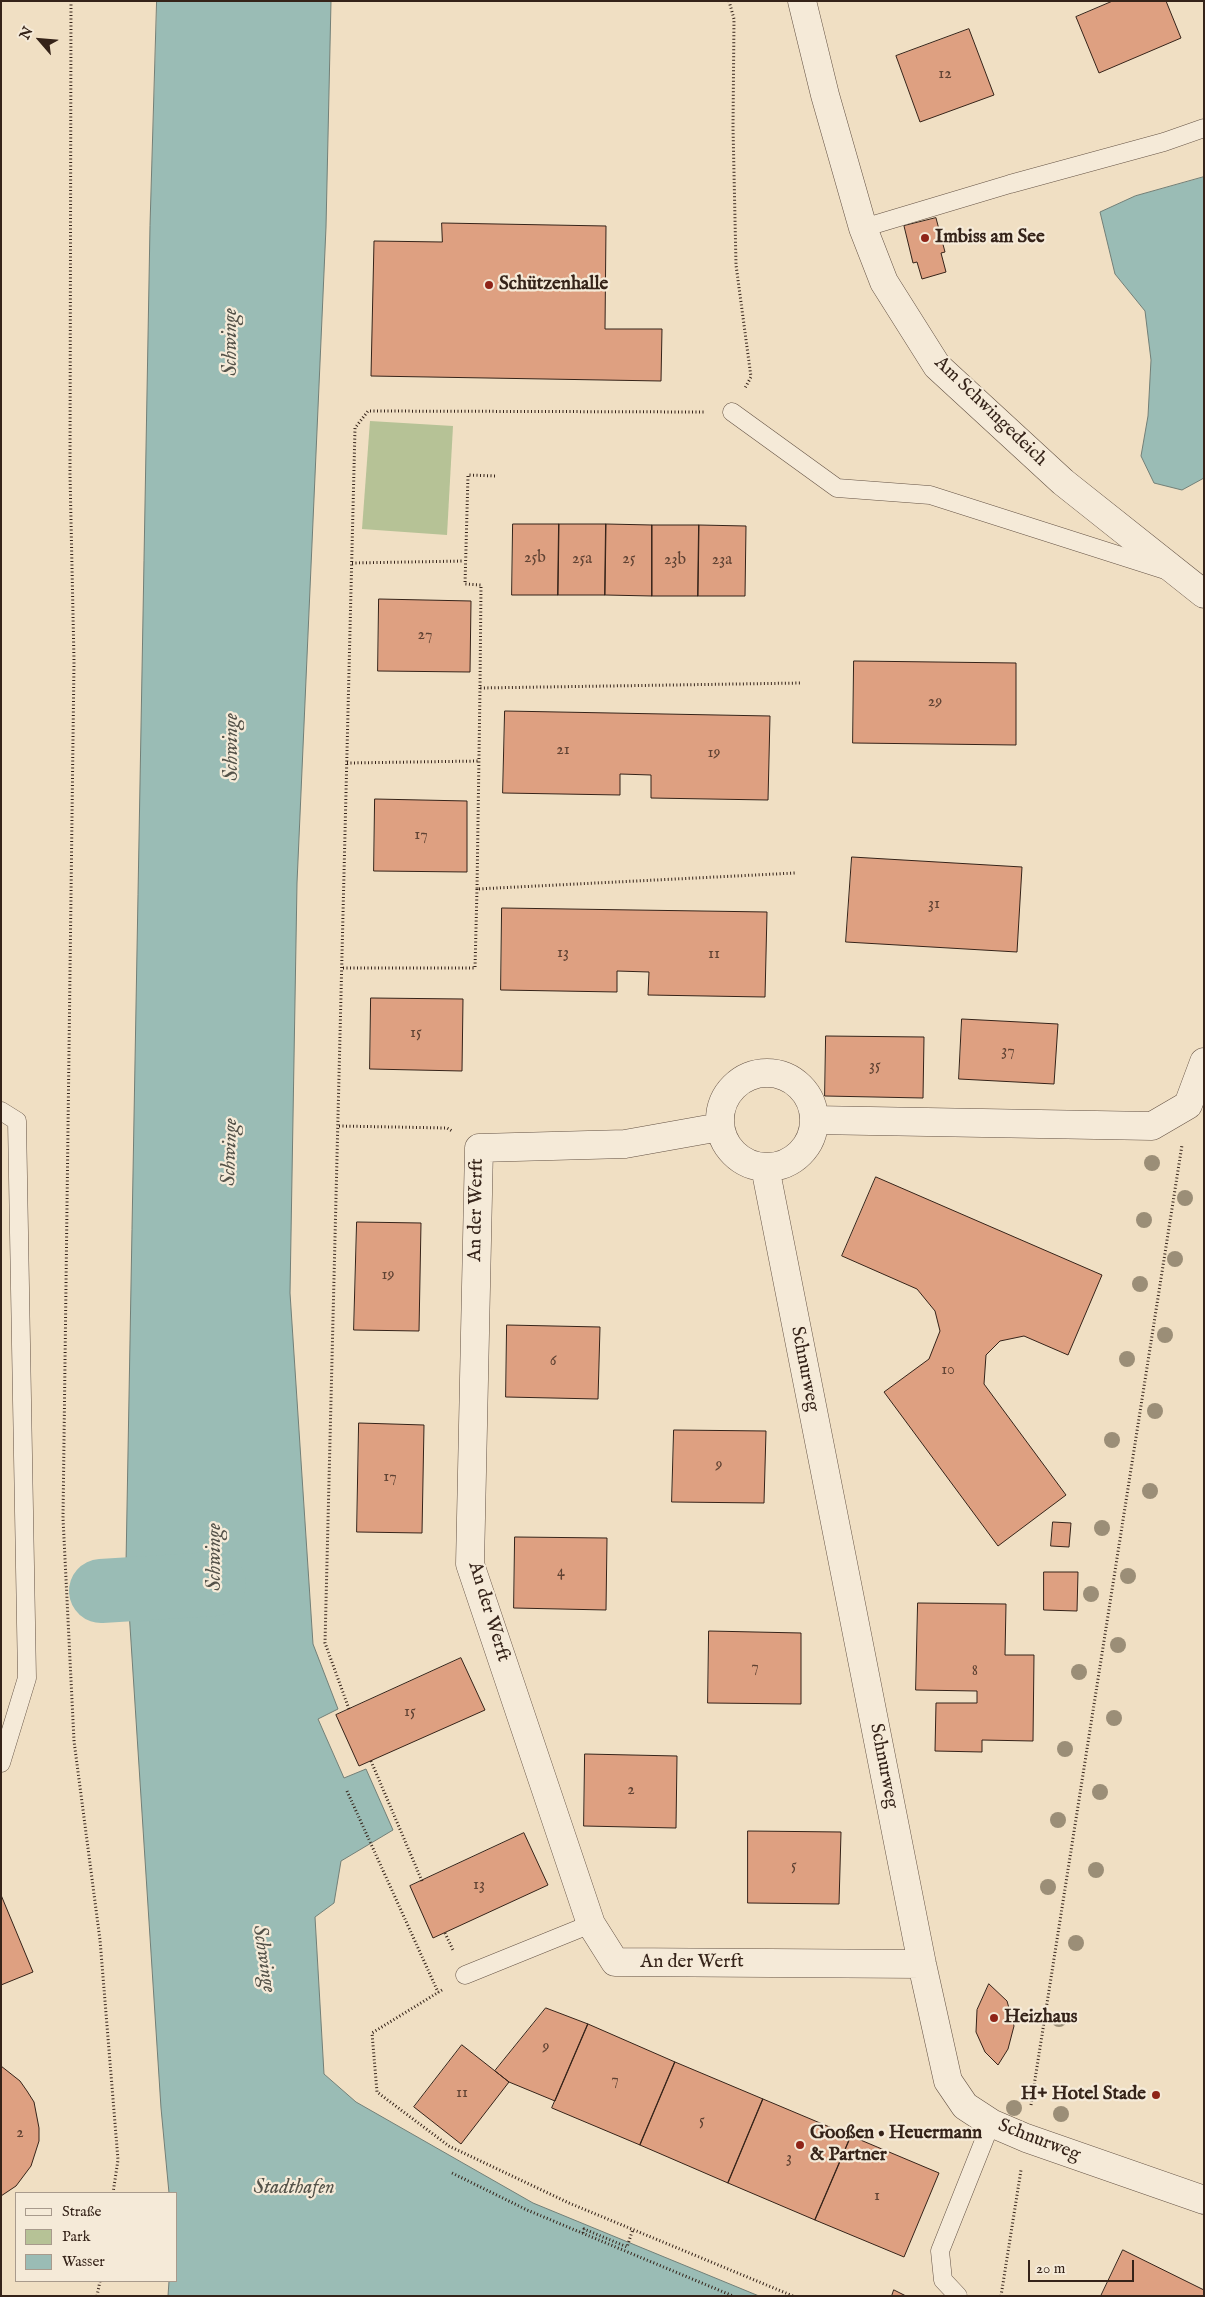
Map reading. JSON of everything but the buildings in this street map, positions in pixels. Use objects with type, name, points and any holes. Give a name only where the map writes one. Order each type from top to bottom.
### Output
[{"type":"street","name":"Am Schwingedeich","points":[[802,1],[825,95],[863,228],[884,282],[937,366],[1064,482],[1204,594]]},
{"type":"street","points":[[814,1120],[1152,1126],[1188,1105],[1204,1062]]},
{"type":"street","points":[[760,1073],[775,1073],[789,1078],[800,1086],[813,1107],[814,1120],[812,1135],[805,1149],[794,1160],[780,1166],[764,1167],[749,1164],[736,1155],[726,1142],[720,1127],[720,1112],[725,1098],[734,1086],[746,1078],[760,1073]]},
{"type":"street","name":"An der Werft","points":[[720,1127],[625,1144],[479,1148],[470,1564],[591,1924],[615,1962],[922,1964]]},
{"type":"street","name":"Schnurweg","points":[[764,1167],[922,1964],[948,2081],[965,2106],[991,2123],[1026,2138],[1204,2200]]},
{"type":"lane","points":[[863,228],[1010,184],[1164,142],[1204,128]]},
{"type":"lane","points":[[732,412],[837,488],[930,495],[1181,575]]},
{"type":"lane","points":[[1,1111],[16,1121],[27,1678],[1,1762]]},
{"type":"lane","points":[[465,1975],[591,1924]]},
{"type":"lane","points":[[958,2296],[943,2280],[940,2251],[991,2123]]},
{"type":"path","points":[[71,1],[70,474],[74,661],[63,1518],[74,1741],[100,1940],[118,2160],[113,2192]]},
{"type":"path","points":[[349,1709],[325,1643],[355,428],[368,411],[732,412],[751,377],[736,265],[732,127],[734,19],[729,1]]},
{"type":"path","points":[[342,968],[475,968],[481,585],[465,584],[464,561],[468,474],[495,476]]},
{"type":"path","points":[[352,563],[464,561]]},
{"type":"path","points":[[480,688],[801,683]]},
{"type":"path","points":[[348,763],[478,761]]},
{"type":"path","points":[[477,889],[795,873]]},
{"type":"path","points":[[1031,2106],[1188,1105]]},
{"type":"path","points":[[339,1126],[448,1128],[479,1148]]},
{"type":"path","points":[[371,1761],[422,1881]]},
{"type":"path","points":[[347,1791],[438,1992]]},
{"type":"path","points":[[465,1975],[372,2033],[377,2092],[449,2146],[569,2203],[793,2296]]},
{"type":"path","points":[[1001,2296],[1026,2138]]},
{"type":"path","points":[[452,2173],[527,2210],[627,2247],[633,2229]]},
{"type":"path","points":[[584,2231],[733,2296]]},
{"type":"path","points":[[97,2296],[100,2282]]},
{"type":"green space","points":[[370,421],[453,426],[447,535],[362,529]]},
{"type":"water","points":[[157,1],[331,1],[326,227],[297,883],[290,1293],[313,1644],[338,1709],[318,1719],[344,1778],[366,1769],[393,1830],[341,1861],[334,1903],[315,1917],[324,2074],[356,2102],[533,2203],[759,2296],[168,2296],[169,2282],[178,2282],[178,2192],[169,2192],[161,2108],[126,1564],[150,226]]},
{"type":"water","points":[[1204,177],[1204,478],[1182,490],[1154,483],[1141,456],[1148,416],[1151,360],[1145,311],[1115,274],[1100,212],[1135,196]]},
{"type":"waterway","name":"Schwinge","points":[[101,1591],[214,1584]]},
{"type":"place","name":"Imbiss am See","points":[[925,238]]},
{"type":"place","name":"Schützenhalle","points":[[489,285]]},
{"type":"place","name":"Heizhaus","points":[[994,2018]]},
{"type":"place","name":"H+ Hotel Stade","points":[[1156,2095]]},
{"type":"place","name":"Gooßen • Heuermann & Partner","points":[[800,2145]]},
{"type":"water label","name":"Stadthafen","points":[[294,2189]]}]
